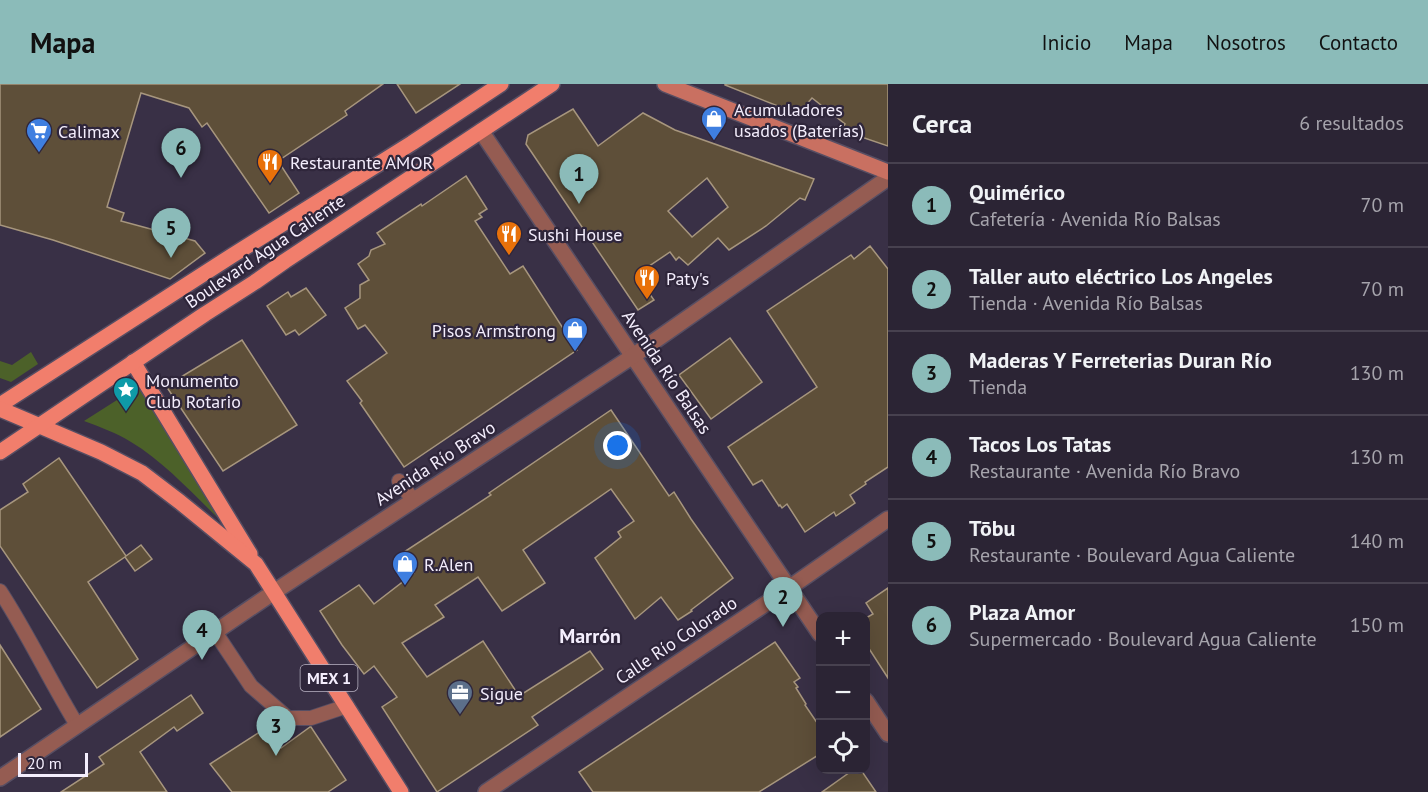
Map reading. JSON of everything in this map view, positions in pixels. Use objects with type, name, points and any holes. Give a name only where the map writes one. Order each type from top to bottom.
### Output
[{"type":"main road","name":"Boulevard Agua Caliente","points":[[0,407],[501,84]]},
{"type":"main road","name":"Boulevard Agua Caliente","points":[[0,452],[552,84]]},
{"type":"main road","points":[[665,84],[888,172]]},
{"type":"main road","points":[[133,362],[256,564]]},
{"type":"main road","name":"MEX 1","points":[[0,407],[142,473],[256,564],[401,792]]},
{"type":"street","name":"Avenida Río Balsas","points":[[481,131],[816,628]]},
{"type":"street","name":"Avenida Río Bravo","points":[[0,778],[274,592],[633,356],[888,178]]},
{"type":"street","name":"Calle Río Colorado","points":[[486,792],[888,519]]},
{"type":"street","points":[[870,706],[888,734]]},
{"type":"lane","points":[[399,481],[413,500]]},
{"type":"lane","points":[[0,591],[77,725]]},
{"type":"lane","points":[[215,632],[252,686],[288,718],[311,718],[347,706]]},
{"type":"green space","points":[[31,352],[38,364],[11,382],[0,378],[0,361],[12,365]]},
{"type":"green space","points":[[139,386],[218,518],[176,477],[143,450],[108,430],[84,421]]},
{"type":"building","points":[[0,84],[383,84],[345,111],[347,115],[278,161],[299,193],[269,213],[207,123],[202,127],[189,108],[141,93],[107,207],[124,213],[121,221],[195,241],[205,253],[170,279],[0,225]]},
{"type":"building","points":[[397,84],[460,84],[416,113]]},
{"type":"building","points":[[725,84],[888,84],[888,146],[841,130],[845,124],[812,98],[798,114]]},
{"type":"building","points":[[573,109],[598,146],[643,113],[675,130],[814,179],[805,200],[800,198],[766,226],[729,250],[718,238],[688,265],[679,257],[676,260],[670,252],[636,275],[654,300],[638,310],[526,144],[528,135]],"holes":[[[707,178],[728,207],[692,237],[668,211]]]},
{"type":"building","points":[[466,176],[487,209],[479,214],[482,217],[475,221],[510,274],[523,266],[577,350],[404,467],[347,381],[387,353],[365,325],[358,329],[345,308],[360,298],[360,285],[369,280],[358,264],[369,256],[371,250],[385,244],[377,233]]},
{"type":"building","points":[[870,246],[888,269],[888,467],[850,495],[855,503],[836,516],[834,512],[805,532],[787,504],[782,508],[779,506],[762,480],[753,485],[728,447],[817,387],[767,311],[851,255],[854,259]]},
{"type":"building","points":[[306,288],[326,315],[299,335],[295,330],[286,335],[267,306],[288,292],[291,297]]},
{"type":"building","points":[[730,338],[762,382],[711,419],[679,375]]},
{"type":"building","points":[[242,340],[297,425],[223,471],[166,386]]},
{"type":"building","points":[[611,410],[669,496],[674,492],[733,578],[678,620],[661,597],[635,619],[595,558],[621,537],[618,532],[634,521],[611,489],[523,550],[545,583],[502,611],[478,577],[435,605],[444,617],[402,643],[427,677],[483,641],[519,696],[590,651],[603,669],[532,717],[538,725],[437,792],[382,707],[397,697],[374,666],[364,674],[320,611],[359,585],[374,604],[414,573],[401,554],[491,495],[489,493]]},
{"type":"building","points":[[59,458],[126,556],[141,545],[152,559],[135,571],[125,557],[88,582],[138,659],[97,688],[0,546],[0,510],[28,492],[23,484]]},
{"type":"building","points":[[888,588],[888,678],[870,650],[870,616],[873,614],[866,603]]},
{"type":"building","points":[[775,642],[800,678],[794,682],[798,687],[796,688],[816,721],[816,756],[759,792],[593,792],[579,772]]},
{"type":"building","points":[[0,645],[41,709],[0,737]]},
{"type":"building","points":[[191,695],[203,713],[177,731],[174,727],[140,752],[167,792],[61,792],[104,764],[99,757]]},
{"type":"building","points":[[310,727],[346,780],[328,792],[232,792],[210,764],[266,728],[281,748]]},
{"type":"building","points":[[847,774],[864,774],[876,792],[822,792]]},
{"type":"place","name":"Acumuladores usados (Baterías)","points":[[714,142]]},
{"type":"place","name":"Calimax","points":[[39,154]]},
{"type":"place","name":"Plaza Amor","points":[[181,178]]},
{"type":"place","name":"Restaurante AMOR","points":[[270,185]]},
{"type":"place","name":"Quimérico","points":[[579,204]]},
{"type":"place","name":"Sushi House","points":[[509,257]]},
{"type":"place","name":"Tōbu","points":[[171,258]]},
{"type":"place","name":"Paty's","points":[[647,301]]},
{"type":"place","name":"Pisos Armstrong","points":[[575,353]]},
{"type":"place","name":"Monumento Club Rotario","points":[[126,413]]},
{"type":"place","name":"R.Alen","points":[[405,587]]},
{"type":"place","name":"Taller auto eléctrico Los Angeles","points":[[783,627]]},
{"type":"place","name":"Tacos Los Tatas","points":[[202,660]]},
{"type":"place","name":"Sigue","points":[[460,716]]},
{"type":"place","name":"Maderas Y Ferreterias Duran Río","points":[[276,756]]},
{"type":"district","name":"Marrón","points":[[590,636]]}]
